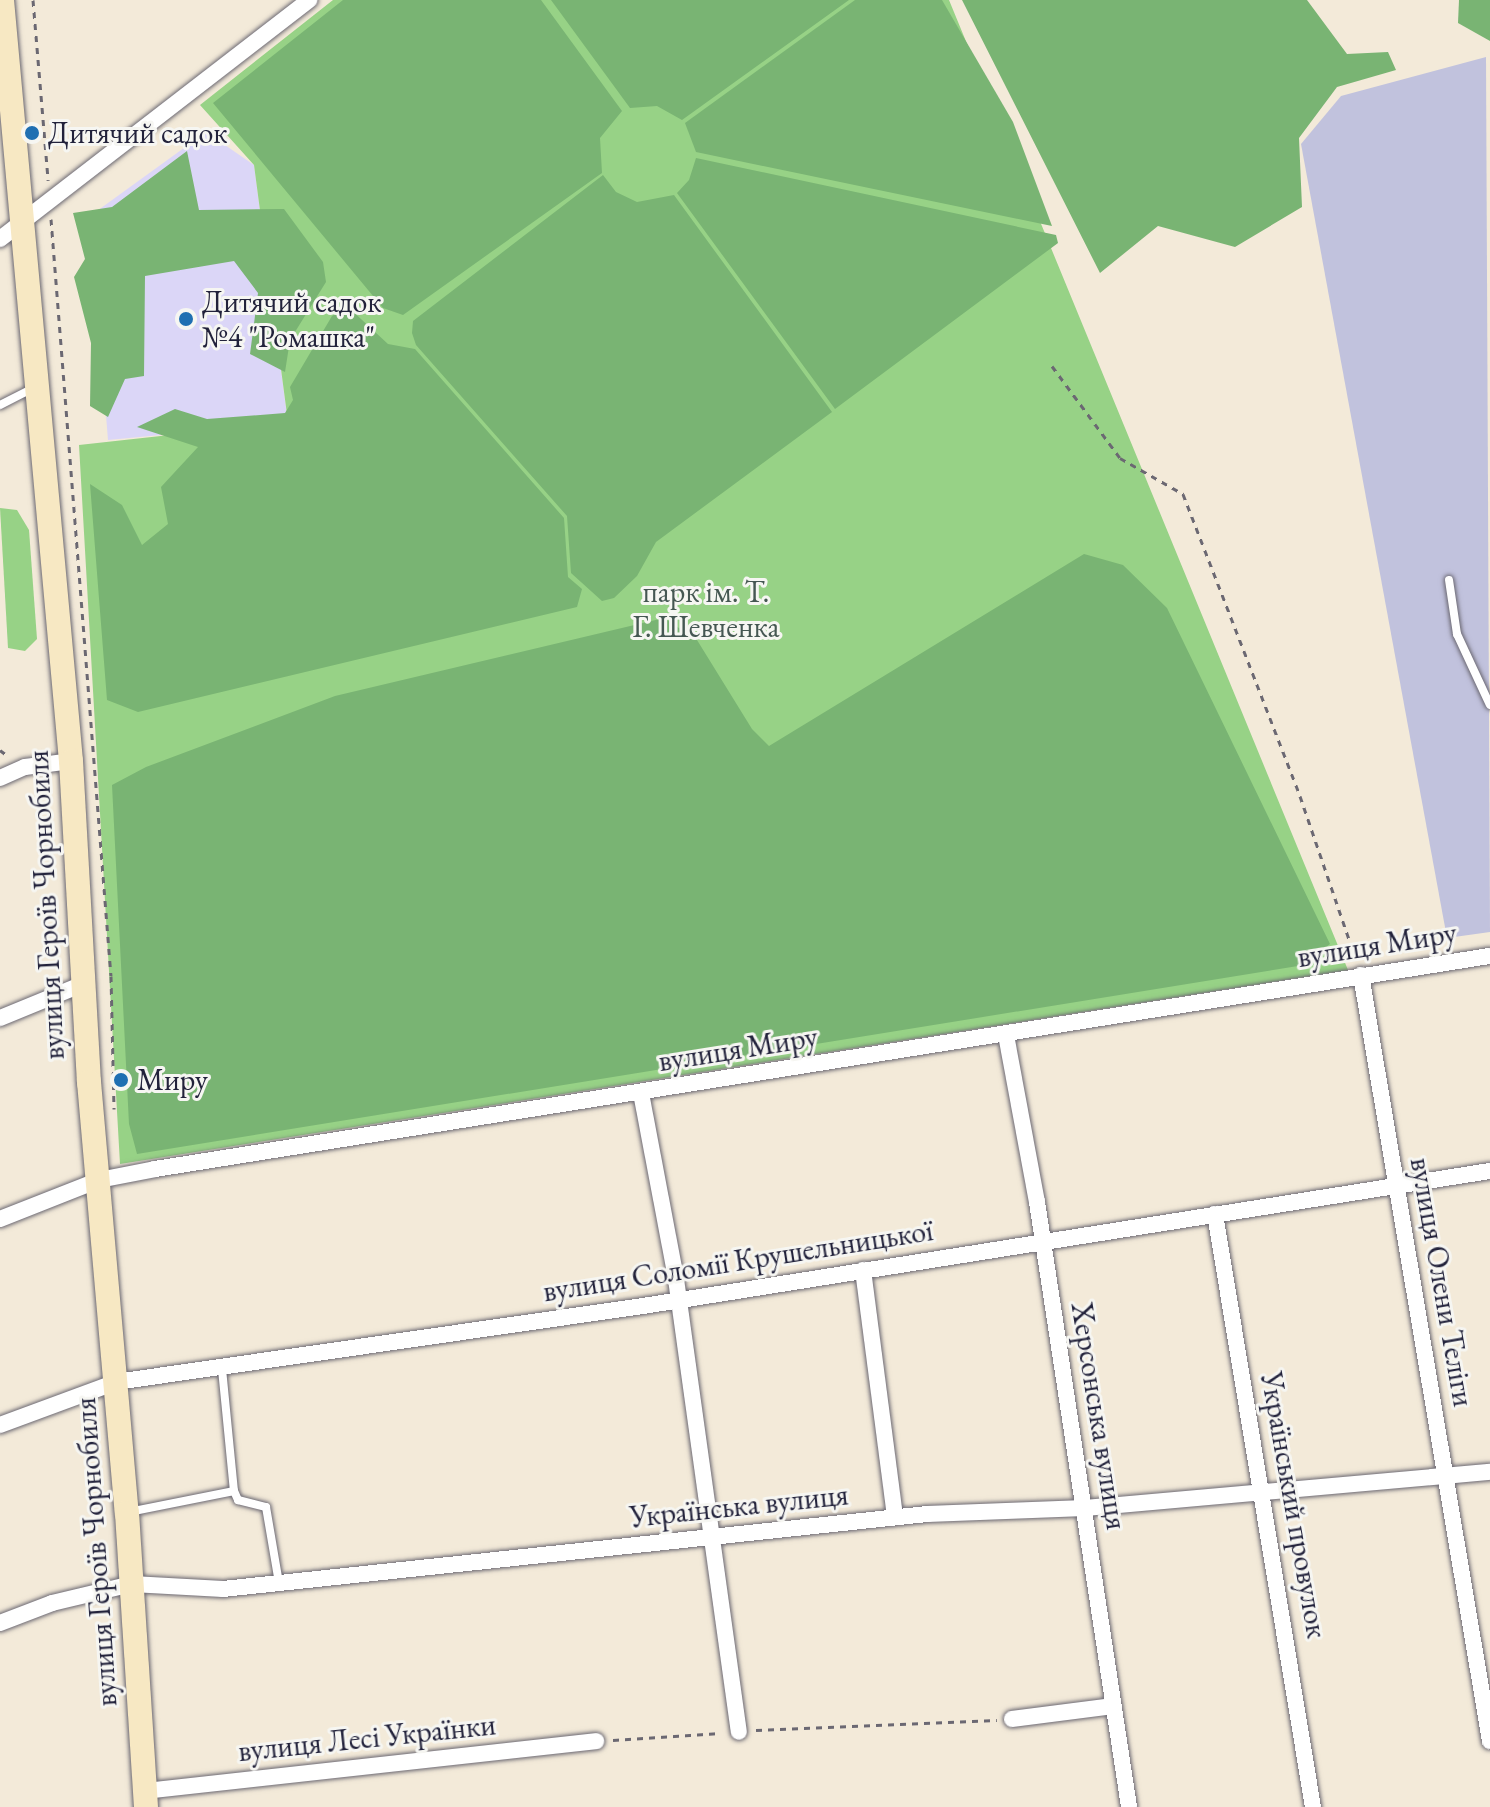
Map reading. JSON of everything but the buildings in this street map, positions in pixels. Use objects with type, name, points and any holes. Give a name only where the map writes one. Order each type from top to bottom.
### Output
[{"type":"street","name":"вулиця Героїв Чорнобиля","points":[[2,0],[71,761],[83,984],[127,1513],[145,1799]]},
{"type":"street","points":[[0,239],[309,0]]},
{"type":"street","points":[[0,778],[25,767],[71,761]]},
{"type":"street","name":"вулиця Миру","points":[[0,1219],[99,1180],[1490,956]]},
{"type":"street","name":"вулиця Олени Теліги","points":[[1361,975],[1490,1741]]},
{"type":"street","points":[[0,1018],[83,984]]},
{"type":"street","name":"Херсонська вулиця","points":[[1006,1035],[1043,1240],[1129,1807]]},
{"type":"street","points":[[641,1093],[678,1300],[714,1537],[739,1732]]},
{"type":"street","name":"вулиця Соломії Крушельницької","points":[[0,1425],[116,1382],[222,1369],[678,1300],[1490,1171]]},
{"type":"street","name":"Український провулок","points":[[1215,1214],[1264,1493],[1313,1807]]},
{"type":"street","points":[[863,1270],[895,1517]]},
{"type":"street","name":"Українська вулиця","points":[[0,1623],[52,1603],[132,1584],[223,1589],[895,1517],[1085,1508],[1490,1472]]},
{"type":"street","points":[[1012,1719],[1113,1706]]},
{"type":"street","name":"вулиця Лесі Українки","points":[[145,1799],[596,1741]]},
{"type":"lane","points":[[0,405],[36,387]]},
{"type":"lane","points":[[1449,580],[1457,634],[1490,705]]},
{"type":"lane","points":[[222,1369],[234,1491],[238,1500],[266,1507],[279,1583]]},
{"type":"lane","points":[[127,1513],[234,1491]]},
{"type":"path","points":[[33,0],[111,976],[114,1115]]},
{"type":"path","points":[[1052,366],[1120,458],[1183,494],[1300,796],[1361,975]]},
{"type":"path","points":[[596,1741],[1012,1719]]},
{"type":"shaded area","points":[[1486,57],[1490,932],[1447,938],[1301,144],[1341,96]]},
{"type":"shaded area","name":"Дитячий садок №4 \"Ромашка\"","points":[[206,132],[254,165],[288,423],[108,440],[90,216]]},
{"type":"green space","name":"парк ім. Т. Г. Шевченка","points":[[333,0],[949,0],[1348,970],[120,1164],[79,445],[288,422],[254,165],[200,105]]},
{"type":"green space","points":[[343,0],[541,0],[622,111],[600,138],[602,173],[403,315],[383,308],[213,103]]},
{"type":"green space","points":[[551,0],[849,0],[682,120],[657,106],[630,108]]},
{"type":"green space","points":[[855,0],[942,0],[1013,122],[1052,226],[696,152],[685,123]]},
{"type":"green space","points":[[962,0],[1307,0],[1347,54],[1388,52],[1396,70],[1337,87],[1299,138],[1302,207],[1235,247],[1158,226],[1100,273]]},
{"type":"green space","points":[[1459,0],[1490,0],[1490,41],[1458,23]]},
{"type":"green space","points":[[187,151],[199,210],[284,209],[323,262],[326,282],[290,340],[285,372],[250,354],[258,293],[234,261],[145,276],[144,376],[125,379],[108,417],[90,406],[91,343],[74,277],[85,259],[73,213],[112,207]]},
{"type":"green space","points":[[696,158],[1056,235],[1058,243],[835,409],[677,193],[689,180]]},
{"type":"green space","points":[[603,175],[616,192],[637,202],[674,195],[832,412],[656,542],[637,576],[614,598],[602,601],[571,573],[567,516],[416,345],[412,333],[413,321]]},
{"type":"green space","points":[[348,307],[388,344],[415,349],[564,518],[568,577],[582,589],[577,607],[138,712],[107,700],[90,484],[122,505],[142,545],[168,524],[161,487],[198,447],[137,427],[175,409],[207,419],[285,413],[293,400],[290,387],[332,316]]},
{"type":"green space","points":[[0,508],[17,510],[29,530],[37,639],[25,651],[8,648]]},
{"type":"green space","points":[[1084,554],[1123,565],[1167,608],[1330,944],[1304,965],[137,1154],[129,1124],[112,785],[146,767],[335,696],[664,618],[697,640],[752,729],[769,746]]},
{"type":"place","name":"Дитячий садок","points":[[32,133]]},
{"type":"place","name":"Дитячий садок №4 \"Ромашка\"","points":[[186,319]]},
{"type":"place","name":"Миру","points":[[121,1080]]}]
